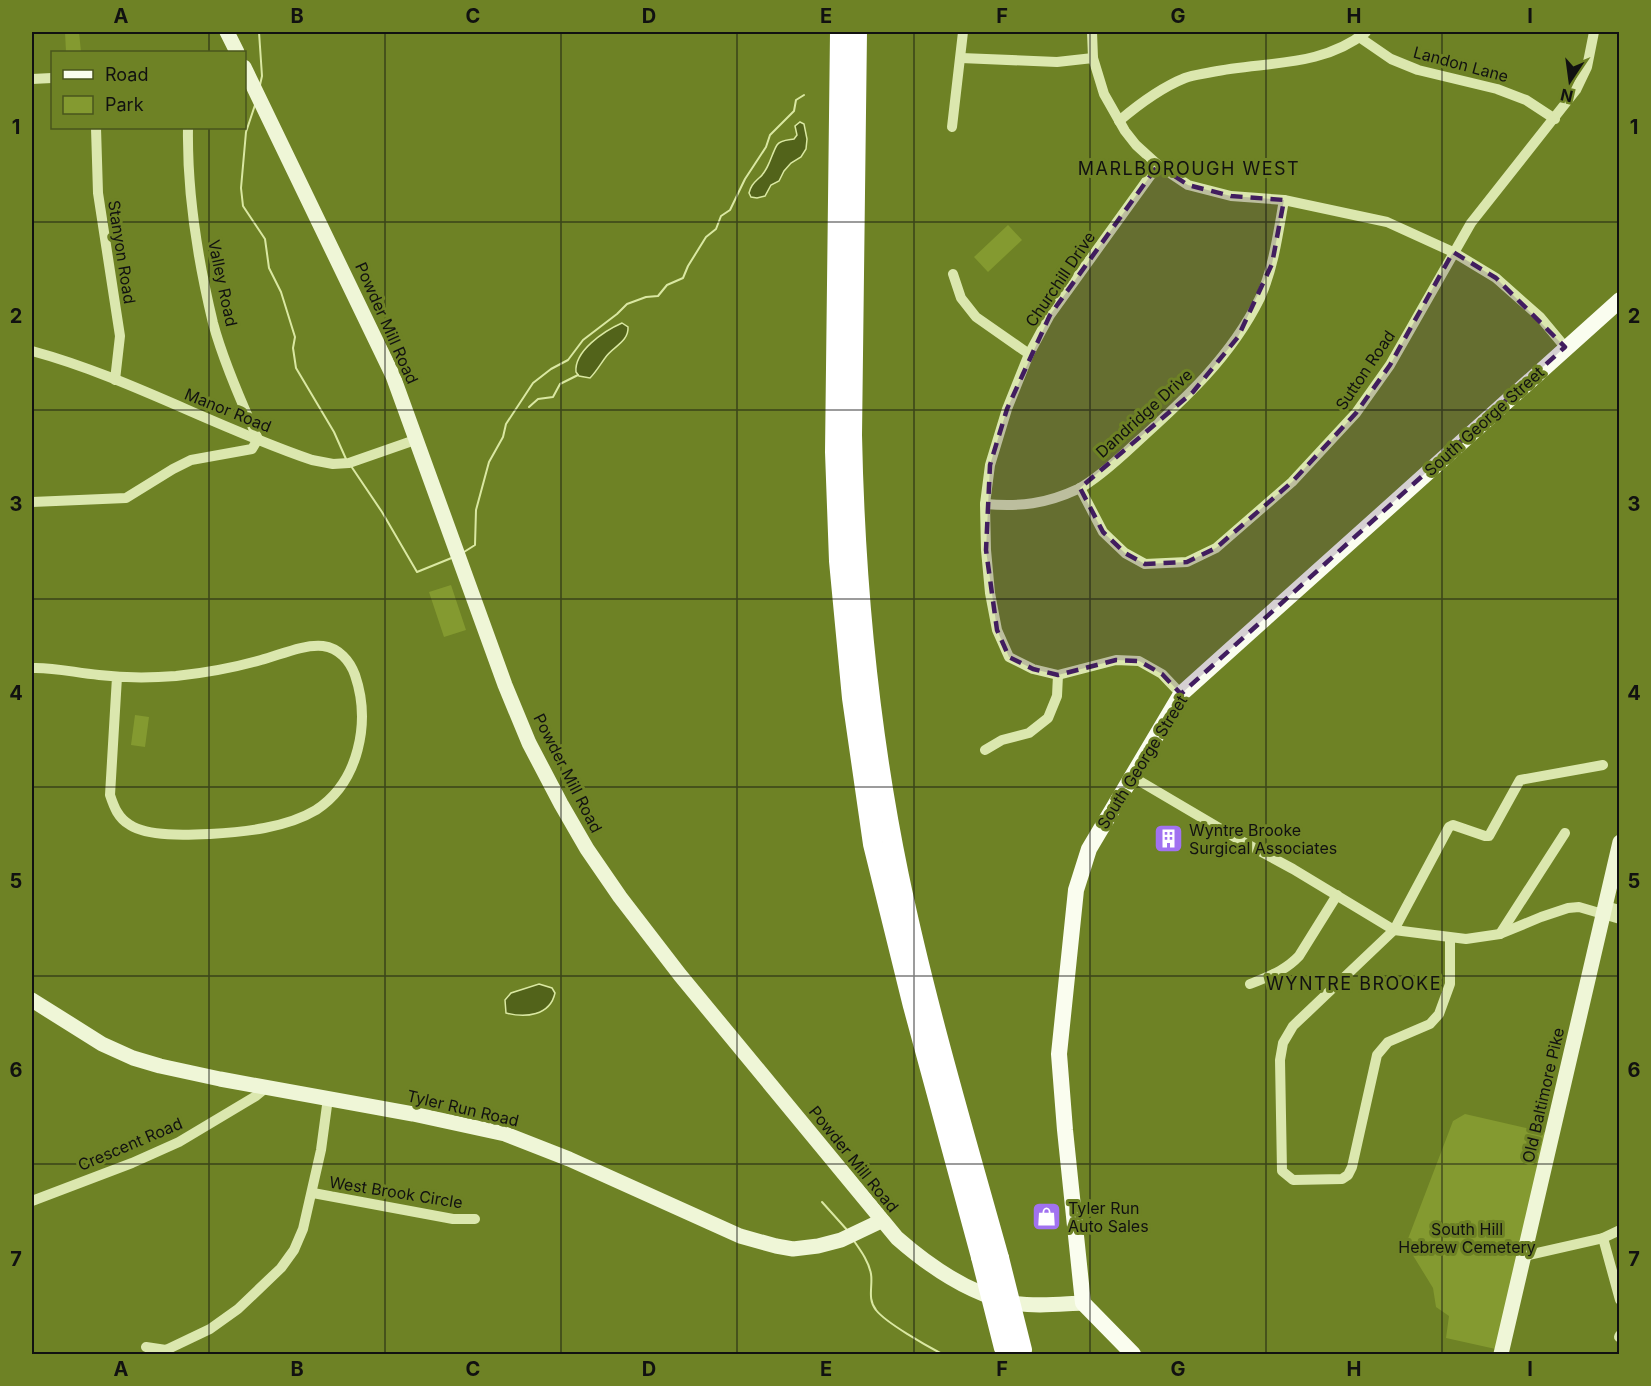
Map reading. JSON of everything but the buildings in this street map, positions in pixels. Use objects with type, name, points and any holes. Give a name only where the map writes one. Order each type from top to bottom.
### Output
[{"type":"highway","points":[[840,32],[835,452],[839,561],[852,698],[873,844],[921,1038],[990,1257]]},
{"type":"highway","points":[[857,32],[853,502],[867,684],[899,876],[1014,1352]]},
{"type":"main road","name":"South George Street","points":[[1083,1303],[1059,1054],[1076,890],[1094,841],[1181,694],[1620,300]]},
{"type":"main road","points":[[1083,1303],[1133,1354]]},
{"type":"street","points":[[227,32],[236,51]]},
{"type":"street","points":[[952,127],[963,32]]},
{"type":"street","points":[[1092,32],[1093,58],[1104,94],[1136,145],[1158,165],[1188,184],[1231,196],[1284,200],[1387,222],[1453,252],[1496,278],[1540,317],[1565,347]]},
{"type":"street","name":"Sutton Road","points":[[1080,488],[1103,532],[1125,553],[1145,564],[1187,562],[1216,548],[1292,482],[1356,413],[1390,365],[1471,223],[1576,90],[1587,67],[1594,32]]},
{"type":"street","points":[[1119,121],[1159,91],[1186,78],[1223,70],[1286,64],[1318,57],[1363,34]]},
{"type":"street","name":"Landon Lane","points":[[1363,34],[1391,59],[1418,70],[1497,89],[1526,100],[1555,119]]},
{"type":"street","points":[[961,58],[1056,62],[1093,58]]},
{"type":"street","name":"Powder Mill Road","points":[[246,72],[388,366],[505,685],[529,743],[587,849],[620,897],[674,966],[880,1221],[897,1238],[939,1271],[986,1295],[1013,1303],[1083,1303]]},
{"type":"street","points":[[32,79],[51,78]]},
{"type":"street","name":"Stanyon Road","points":[[96,129],[98,193],[120,336],[115,380]]},
{"type":"street","name":"Valley Road","points":[[188,129],[192,202],[214,325],[239,395],[258,438]]},
{"type":"street","name":"Churchill Drive","points":[[1158,165],[1050,315],[1029,354],[1006,409],[990,465],[985,504],[990,593],[997,630],[1009,657],[1033,669],[1058,675],[1116,660],[1138,661],[1162,674],[1181,694]]},
{"type":"street","name":"Dandridge Drive","points":[[985,504],[1015,507],[1041,503],[1080,488],[1122,456],[1193,393],[1238,337],[1260,297],[1272,264],[1284,200]]},
{"type":"street","points":[[953,274],[961,298],[976,317],[1029,354]]},
{"type":"street","name":"Manor Road","points":[[32,351],[115,380],[312,460],[333,464],[352,462],[415,440]]},
{"type":"street","points":[[32,502],[126,498],[191,460],[252,449],[258,438]]},
{"type":"street","points":[[32,668],[46,667],[117,677],[196,674],[241,665],[310,646],[329,647],[344,656],[355,676],[362,727],[358,751],[347,776],[332,795],[316,809],[292,821],[249,830],[191,835],[138,829],[117,814],[110,795],[117,677]]},
{"type":"street","points":[[986,750],[1002,740],[1029,733],[1048,718],[1057,696],[1058,675]]},
{"type":"street","points":[[1450,938],[1450,984],[1438,1014],[1430,1024],[1388,1042],[1377,1055],[1352,1167],[1348,1175],[1342,1179],[1293,1180],[1282,1171],[1280,1060],[1283,1043],[1293,1026],[1394,930],[1449,827],[1453,825],[1489,836],[1521,780],[1603,765]]},
{"type":"street","points":[[1131,776],[1394,930],[1466,939],[1500,934],[1568,908],[1579,907],[1609,910],[1620,919]]},
{"type":"street","points":[[1500,934],[1565,832]]},
{"type":"street","name":"Old Baltimore Pike","points":[[1501,1354],[1609,910],[1620,842]]},
{"type":"street","points":[[1250,984],[1280,972],[1299,956],[1337,895]]},
{"type":"street","name":"Tyler Run Road","points":[[32,1000],[102,1044],[126,1055],[160,1066],[465,1124],[505,1134],[569,1159],[741,1236],[776,1246],[793,1248],[818,1246],[850,1236],[880,1221]]},
{"type":"street","name":"Crescent Road","points":[[32,1201],[132,1163],[179,1142],[267,1087]]},
{"type":"street","points":[[146,1347],[166,1350],[210,1329],[264,1287],[281,1268],[294,1250],[303,1229],[313,1193],[328,1098]]},
{"type":"street","name":"West Brook Circle","points":[[313,1193],[453,1219],[475,1219]]},
{"type":"street","points":[[1524,1256],[1602,1239],[1620,1230]]},
{"type":"street","points":[[1602,1239],[1620,1300]]},
{"type":"highlighted area","points":[[1158,165],[1188,185],[1231,196],[1284,200],[1272,264],[1238,337],[1193,392],[1080,488],[1103,532],[1125,553],[1145,564],[1187,562],[1216,548],[1292,482],[1356,413],[1390,365],[1453,252],[1496,278],[1565,347],[1181,694],[1162,674],[1139,661],[1116,660],[1058,675],[1033,669],[1009,657],[997,630],[986,550],[990,465],[1007,409],[1050,315]]},
{"type":"green space","points":[[65,32],[79,32],[81,51],[66,51]]},
{"type":"green space","points":[[1008,225],[1022,240],[988,272],[974,257]]},
{"type":"green space","points":[[451,585],[466,630],[444,637],[429,592]]},
{"type":"green space","points":[[135,715],[149,717],[145,747],[131,745]]},
{"type":"green space","name":"South Hill Hebrew Cemetery","points":[[1465,1114],[1548,1133],[1500,1350],[1446,1338],[1449,1316],[1436,1307],[1433,1288],[1406,1244],[1453,1121]]},
{"type":"shaded area","points":[[800,122],[804,124],[807,139],[806,149],[801,157],[791,163],[779,181],[771,185],[765,196],[751,197],[749,193],[751,188],[765,171],[778,143],[794,139],[797,135],[795,126]]},
{"type":"shaded area","points":[[622,323],[628,327],[626,337],[608,354],[590,378],[579,376],[576,372],[577,364],[585,349],[599,336]]},
{"type":"shaded area","points":[[539,984],[552,988],[555,993],[548,1007],[529,1015],[506,1013],[505,1000],[511,993]]},
{"type":"waterway","points":[[259,32],[262,76],[260,85]]},
{"type":"waterway","points":[[464,552],[475,545],[476,510],[489,462],[503,437],[506,424],[533,383],[551,369],[568,360],[583,340],[627,304],[646,297],[658,296],[667,285],[683,278],[706,237],[716,229],[721,216],[730,210],[745,179],[766,147],[770,135],[794,111],[796,100],[804,95]]},
{"type":"waterway","points":[[255,105],[246,132],[241,188],[243,206],[265,239],[269,268],[281,292],[295,337],[293,348],[296,368],[334,432],[346,459]]},
{"type":"waterway","points":[[529,407],[538,399],[553,397],[560,384],[578,375]]},
{"type":"waterway","points":[[351,466],[382,512],[417,572],[454,557]]},
{"type":"waterway","points":[[822,1202],[848,1231]]},
{"type":"waterway","points":[[854,1241],[870,1270],[871,1297],[876,1310],[897,1328],[942,1354]]},
{"type":"place","name":"Wyntre Brooke Surgical Associates","points":[[1168,839]]},
{"type":"place","name":"Tyler Run Auto Sales","points":[[1047,1217]]},
{"type":"district","name":"MARLBOROUGH WEST","points":[[1189,168]]},
{"type":"district","name":"WYNTRE BROOKE","points":[[1354,983]]}]
